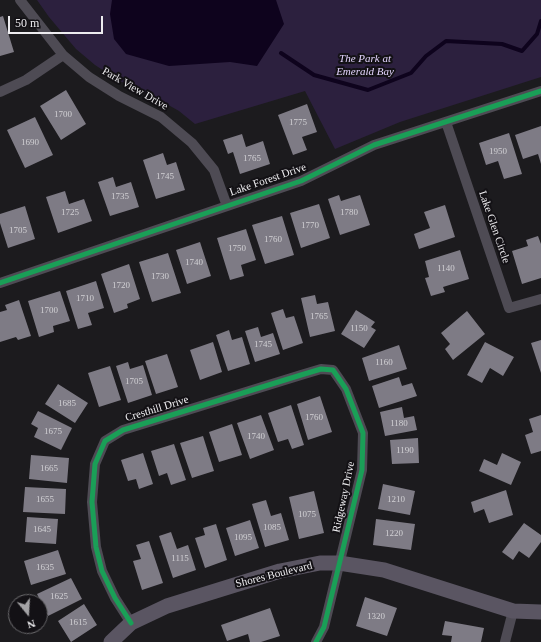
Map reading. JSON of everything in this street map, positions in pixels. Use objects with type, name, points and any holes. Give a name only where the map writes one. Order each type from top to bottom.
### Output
[{"type":"street","name":"Park View Drive","points":[[20,0],[63,55],[90,77],[113,92],[160,117],[192,143],[214,170],[227,206]]},
{"type":"street","points":[[0,92],[26,80],[63,55]]},
{"type":"street","name":"Lake Forest Drive","points":[[0,283],[301,182],[374,145],[541,91]]},
{"type":"street","name":"Lake Glen Circle","points":[[446,122],[509,308],[541,299]]},
{"type":"street","name":"Cresthill Drive","points":[[131,623],[115,598],[102,571],[96,547],[92,502],[93,487],[95,464],[105,440],[123,430],[301,374],[321,369],[333,370]]},
{"type":"street","name":"Ridgeway Drive","points":[[316,642],[324,627],[362,470],[363,433],[346,389],[333,370]]},
{"type":"street","name":"Shores Boulevard","points":[[111,642],[131,623],[167,606],[280,571],[320,564],[339,563],[384,570],[513,610],[541,612]]},
{"type":"street","points":[[506,642],[513,610]]},
{"type":"green space","name":"The Park at Emerald Bay","points":[[37,0],[541,0],[541,77],[400,122],[335,149],[305,91],[195,124],[179,111],[118,80],[95,65],[76,49]]},
{"type":"shaded area","points":[[112,0],[276,0],[284,24],[257,66],[230,62],[169,66],[126,54],[114,39],[110,14]]},
{"type":"building","points":[[3,16],[14,52],[0,56],[0,17]]},
{"type":"building","points":[[66,90],[86,124],[61,140],[40,106]]},
{"type":"building","points":[[307,104],[317,132],[302,137],[307,150],[293,155],[278,115]]},
{"type":"building","points":[[35,117],[53,155],[25,168],[7,130]]},
{"type":"building","points":[[541,126],[541,164],[538,154],[523,159],[515,135]]},
{"type":"building","points":[[509,133],[522,174],[504,179],[498,161],[486,165],[479,143]]},
{"type":"building","points":[[242,134],[246,147],[263,141],[270,164],[240,174],[233,152],[228,154],[223,140]]},
{"type":"building","points":[[163,153],[167,165],[176,162],[185,190],[156,199],[143,160]]},
{"type":"building","points":[[113,177],[116,187],[131,182],[139,207],[110,216],[98,182]]},
{"type":"building","points":[[65,191],[69,204],[84,199],[92,221],[58,233],[46,197]]},
{"type":"building","points":[[339,195],[341,201],[360,195],[370,225],[340,235],[328,199]]},
{"type":"building","points":[[319,204],[330,238],[301,248],[290,213]]},
{"type":"building","points":[[445,205],[455,237],[419,249],[414,234],[430,228],[424,212]]},
{"type":"building","points":[[25,206],[35,239],[8,248],[0,223],[0,214]]},
{"type":"building","points":[[282,216],[294,255],[265,264],[252,225]]},
{"type":"building","points":[[246,229],[256,260],[241,265],[244,276],[230,280],[217,238]]},
{"type":"building","points":[[538,236],[541,244],[541,278],[522,284],[512,251],[528,246],[526,240]]},
{"type":"building","points":[[200,242],[211,276],[187,284],[176,250]]},
{"type":"building","points":[[460,250],[469,279],[443,287],[445,292],[431,296],[425,278],[429,277],[425,261]]},
{"type":"building","points":[[168,253],[181,293],[152,302],[139,262]]},
{"type":"building","points":[[129,264],[140,299],[127,304],[128,308],[114,313],[101,274]]},
{"type":"building","points":[[96,281],[104,308],[88,313],[92,325],[78,329],[66,291]]},
{"type":"building","points":[[60,291],[70,321],[53,326],[54,332],[39,337],[28,301]]},
{"type":"building","points":[[315,295],[317,304],[328,302],[335,331],[310,337],[301,298]]},
{"type":"building","points":[[19,300],[31,336],[18,340],[16,337],[0,342],[0,312],[7,310],[5,305]]},
{"type":"building","points":[[283,309],[286,318],[294,316],[303,343],[283,350],[271,313]]},
{"type":"building","points":[[356,310],[375,322],[371,327],[376,330],[364,348],[341,334]]},
{"type":"building","points":[[467,311],[485,334],[453,360],[445,349],[450,344],[441,333]]},
{"type":"building","points":[[258,327],[261,337],[273,333],[280,354],[255,362],[245,331]]},
{"type":"building","points":[[229,330],[232,340],[242,337],[250,364],[228,371],[216,335]]},
{"type":"building","points":[[541,340],[541,373],[531,343]]},
{"type":"building","points":[[213,342],[222,372],[200,380],[190,350]]},
{"type":"building","points":[[485,342],[514,357],[503,376],[490,368],[482,383],[467,375]]},
{"type":"building","points":[[399,345],[407,369],[369,381],[362,358]]},
{"type":"building","points":[[167,354],[178,387],[156,394],[145,361]]},
{"type":"building","points":[[128,362],[130,369],[143,365],[152,395],[128,403],[116,366]]},
{"type":"building","points":[[110,366],[121,400],[99,407],[88,373]]},
{"type":"building","points":[[399,377],[402,386],[412,383],[417,396],[379,408],[372,386]]},
{"type":"building","points":[[58,384],[88,403],[75,423],[45,404]]},
{"type":"building","points":[[320,396],[332,432],[308,440],[297,404]]},
{"type":"building","points":[[291,405],[304,445],[292,449],[288,439],[278,442],[268,413]]},
{"type":"building","points":[[402,407],[404,418],[414,416],[417,430],[385,436],[380,412]]},
{"type":"building","points":[[38,411],[72,428],[61,450],[34,437],[38,428],[31,424]]},
{"type":"building","points":[[261,415],[274,450],[250,459],[237,423]]},
{"type":"building","points":[[541,415],[541,451],[531,454],[525,435],[533,432],[529,419]]},
{"type":"building","points":[[232,424],[242,455],[219,462],[209,432]]},
{"type":"building","points":[[203,436],[214,471],[192,478],[180,443]]},
{"type":"building","points":[[418,438],[419,463],[392,464],[390,440]]},
{"type":"building","points":[[174,444],[186,480],[171,485],[167,473],[159,476],[151,451]]},
{"type":"building","points":[[143,453],[153,484],[139,489],[136,479],[128,481],[121,460]]},
{"type":"building","points":[[502,453],[521,462],[511,485],[479,471],[484,459],[497,465]]},
{"type":"building","points":[[31,455],[69,458],[67,483],[29,479]]},
{"type":"building","points":[[383,484],[415,491],[410,515],[378,509]]},
{"type":"building","points":[[25,487],[66,489],[65,514],[23,512]]},
{"type":"building","points":[[506,490],[513,515],[489,523],[484,509],[474,513],[471,502]]},
{"type":"building","points":[[314,491],[324,533],[299,539],[289,497]]},
{"type":"building","points":[[266,500],[271,516],[281,513],[289,540],[265,547],[252,504]]},
{"type":"building","points":[[27,517],[58,519],[56,544],[25,542]]},
{"type":"building","points":[[376,519],[415,524],[411,550],[373,545]]},
{"type":"building","points":[[250,520],[259,548],[235,556],[226,528]]},
{"type":"building","points":[[524,523],[541,535],[541,542],[529,558],[519,551],[513,560],[502,552]]},
{"type":"building","points":[[216,524],[227,560],[205,568],[195,538],[205,535],[203,528]]},
{"type":"building","points":[[171,532],[177,549],[188,545],[196,570],[173,578],[159,536]]},
{"type":"building","points":[[149,541],[163,583],[142,590],[133,561],[141,559],[136,545]]},
{"type":"building","points":[[58,550],[66,574],[31,585],[24,561]]},
{"type":"building","points":[[71,578],[82,599],[48,616],[48,594],[37,594]]},
{"type":"building","points":[[365,597],[397,608],[387,636],[356,626]]},
{"type":"building","points":[[84,604],[97,625],[71,642],[58,621]]},
{"type":"building","points":[[270,608],[280,636],[261,642],[250,642],[248,634],[227,641],[221,625]]},
{"type":"building","points":[[445,621],[484,628],[481,642],[451,642],[452,636],[442,635]]},
{"type":"waterway","points":[[281,53],[314,75],[368,90],[411,73],[426,56],[446,41],[502,44],[522,51],[537,34],[541,21]]},
{"type":"cycle path","points":[[0,283],[301,181],[374,145],[541,91]]},
{"type":"cycle path","points":[[131,623],[115,598],[102,571],[96,547],[92,502],[95,464],[105,441],[123,430],[321,369],[333,370],[346,389],[363,433],[362,470],[324,627],[316,642]]}]
